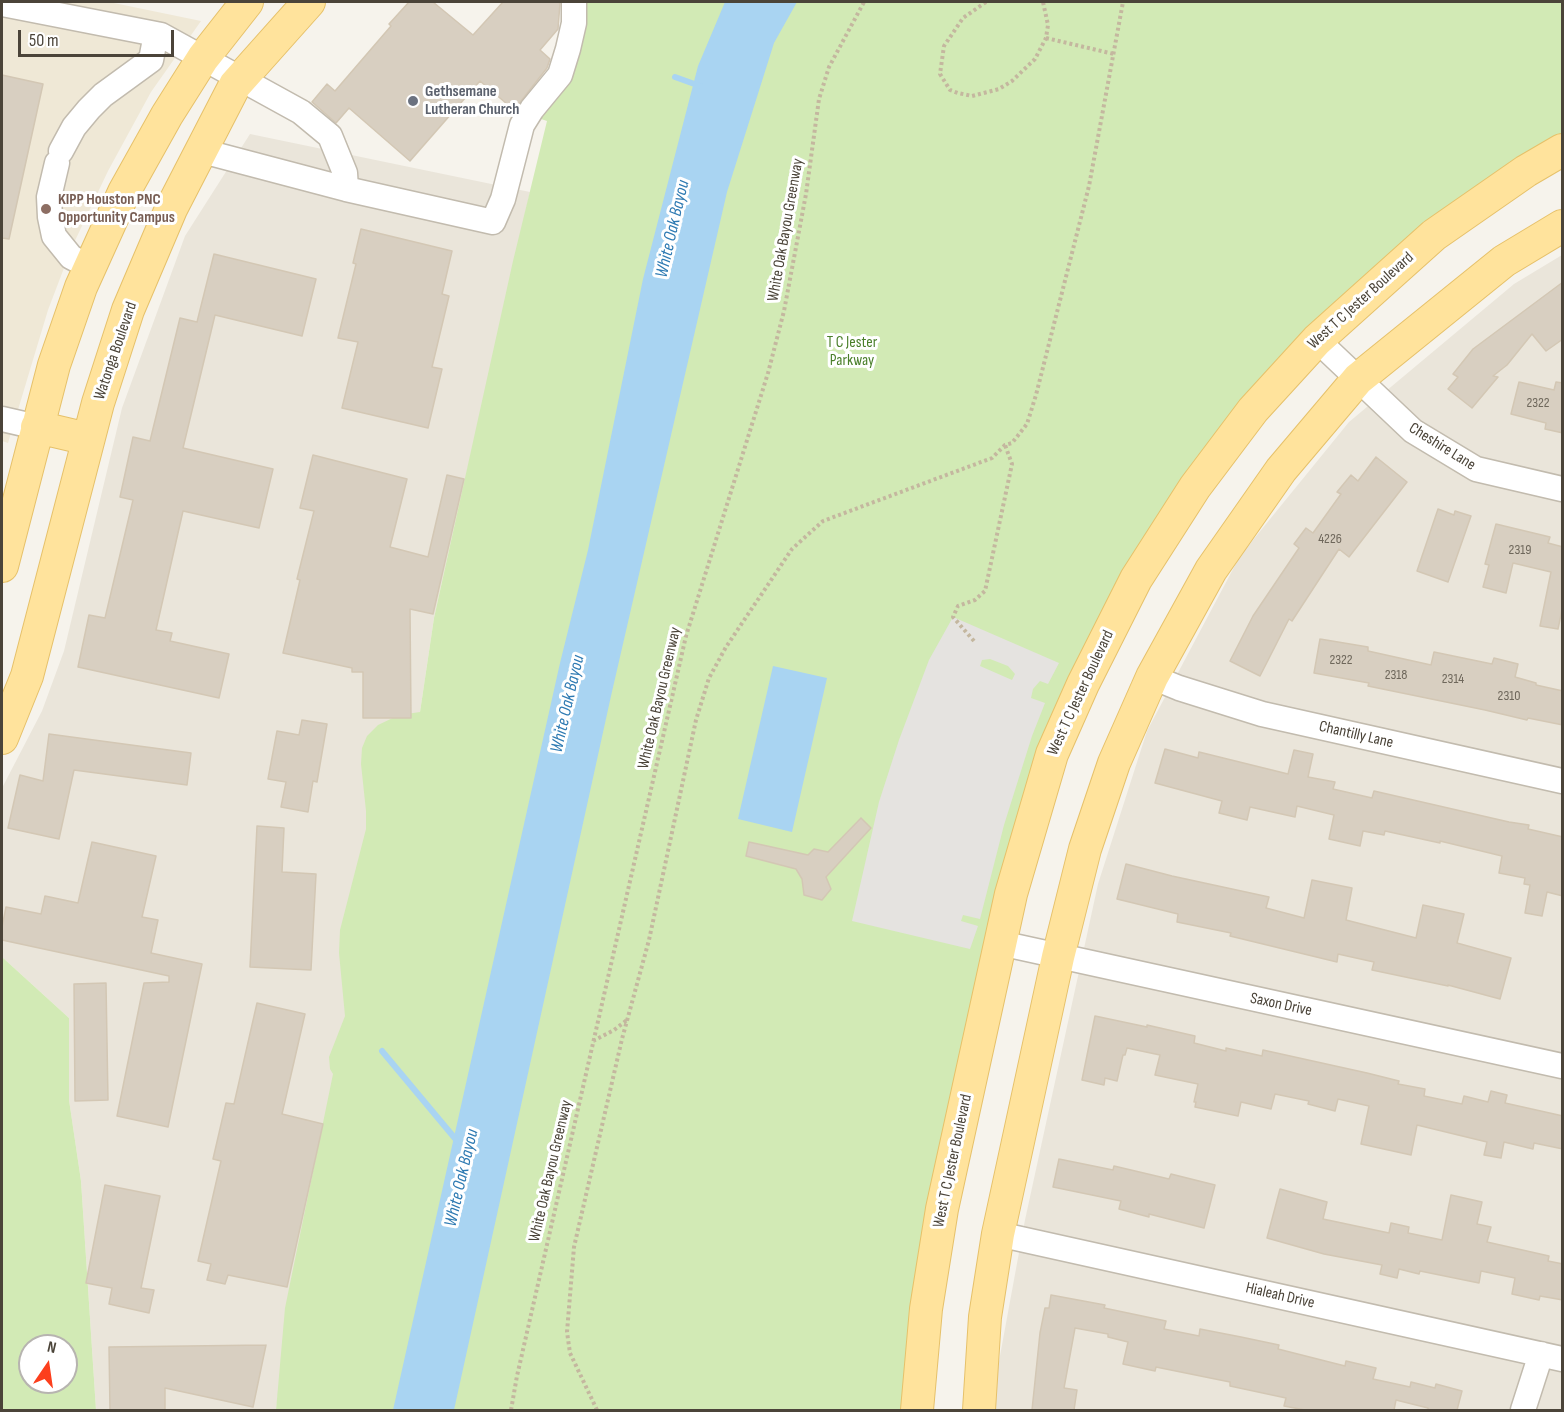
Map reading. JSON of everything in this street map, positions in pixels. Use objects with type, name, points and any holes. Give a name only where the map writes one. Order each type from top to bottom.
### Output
[{"type":"main road","points":[[2,566],[54,365],[81,287],[124,192],[167,115],[203,58],[247,2]]},
{"type":"main road","name":"Watonga Boulevard","points":[[2,738],[27,676],[98,403],[128,310],[171,209],[235,85],[309,2]]},
{"type":"main road","name":"West T C Jester Boulevard","points":[[917,1410],[926,1309],[942,1209],[1011,894],[1052,754],[1083,684],[1136,579],[1195,487],[1253,410],[1317,340],[1434,235],[1526,171],[1563,150]]},
{"type":"main road","points":[[979,1410],[985,1317],[998,1234],[1058,957],[1085,849],[1114,763],[1152,676],[1217,561],[1281,470],[1358,380],[1504,261],[1563,226]]},
{"type":"main road","points":[[37,427],[88,440]]},
{"type":"street","points":[[202,151],[346,189],[493,222],[503,199],[522,125],[560,75],[574,23],[574,2]]},
{"type":"street","points":[[2,4],[156,34],[203,58],[301,112],[330,136],[345,173],[346,189]]},
{"type":"street","points":[[90,267],[71,257],[54,236],[49,197],[59,157],[74,127],[89,109],[103,95],[151,60],[156,34]]},
{"type":"street","name":"Cheshire Lane","points":[[1317,340],[1413,431],[1476,470],[1563,489]]},
{"type":"street","points":[[2,419],[37,427]]},
{"type":"street","name":"Chantilly Lane","points":[[1152,676],[1179,688],[1262,714],[1563,782]]},
{"type":"street","name":"Saxon Drive","points":[[1000,943],[1563,1066]]},
{"type":"street","name":"Hialeah Drive","points":[[998,1234],[1552,1357]]},
{"type":"street","points":[[1523,1410],[1552,1357]]},
{"type":"path","name":"White Oak Bayou Greenway","points":[[511,1410],[686,636],[768,373],[784,311],[806,194],[819,99],[829,67],[864,2]]},
{"type":"path","points":[[986,2],[963,18],[944,46],[940,74],[950,90],[972,96],[999,89],[1012,81],[1035,59],[1046,38],[1047,14],[1043,2]]},
{"type":"path","points":[[597,1410],[570,1353],[567,1332],[574,1248],[649,940],[696,720],[709,678],[745,618],[792,549],[824,521],[992,458],[1005,445],[1012,444],[1027,424],[1089,186],[1124,2]]},
{"type":"path","points":[[1046,38],[1114,54]]},
{"type":"path","points":[[974,641],[953,617],[958,606],[975,600],[985,591],[1012,464],[1005,445]]},
{"type":"path","points":[[593,1041],[614,1030],[628,1019]]},
{"type":"shaded area","name":"KIPP Houston PNC Opportunity Campus","points":[[2,2],[109,2],[201,21],[151,92],[108,171],[72,247],[48,310],[8,443],[2,441]]},
{"type":"shaded area","points":[[250,134],[530,192],[434,618],[420,712],[276,1410],[96,1410],[81,1181],[69,1100],[69,1018],[2,957],[2,788],[42,711],[64,651],[122,408],[185,236]]},
{"type":"shaded area","points":[[1562,255],[1562,1410],[990,1410],[1025,1220],[1098,884],[1147,731],[1240,556],[1349,422],[1514,284]]},
{"type":"shaded area","points":[[953,617],[1059,663],[1048,684],[1040,681],[1033,689],[1031,698],[1045,703],[1032,736],[1004,825],[980,919],[963,915],[961,921],[978,926],[970,949],[852,921],[879,802],[929,660]],"holes":[[[990,659],[1008,666],[1015,674],[1012,680],[980,666],[982,660]]]},
{"type":"green space","name":"T C Jester Parkway","points":[[584,2],[1562,2],[1562,137],[1381,266],[1076,667],[1060,696],[993,913],[909,1410],[276,1410],[285,1308],[333,1074],[329,1057],[345,1016],[339,953],[340,930],[366,829],[362,748],[367,736],[378,725],[399,715],[420,712],[434,618],[513,261],[547,121],[535,117]]},
{"type":"green space","points":[[2,957],[69,1018],[69,1100],[81,1181],[96,1410],[2,1410]]},
{"type":"water","name":"White Oak Bayou","points":[[725,2],[797,2],[774,43],[727,192],[611,696],[454,1410],[393,1410],[560,663],[588,550],[643,279],[698,66]]},
{"type":"water","points":[[773,666],[827,678],[792,832],[738,819]]},
{"type":"building","points":[[409,2],[433,2],[473,35],[503,2],[560,3],[558,29],[540,50],[550,59],[547,68],[514,110],[480,81],[410,161],[349,108],[336,123],[312,102],[327,84],[335,91]]},
{"type":"building","points":[[2,75],[43,84],[9,239],[2,238]]},
{"type":"building","points":[[361,229],[452,251],[442,294],[449,296],[432,367],[442,369],[428,428],[342,408],[358,342],[338,338],[356,264],[353,263]]},
{"type":"building","points":[[214,254],[316,279],[302,336],[215,315],[183,448],[273,469],[259,528],[183,511],[156,630],[172,633],[170,641],[229,654],[219,698],[78,667],[89,615],[105,618],[133,500],[120,497],[133,437],[150,441],[180,318],[197,322]]},
{"type":"building","points":[[1563,282],[1563,339],[1546,351],[1532,334],[1507,365],[1493,376],[1498,377],[1472,408],[1448,389],[1458,377],[1453,374],[1473,349]]},
{"type":"building","points":[[1519,382],[1554,390],[1556,382],[1563,383],[1563,433],[1545,429],[1546,423],[1511,414]]},
{"type":"building","points":[[313,455],[407,479],[390,547],[428,557],[447,475],[464,479],[433,614],[410,609],[411,718],[363,718],[363,672],[352,672],[352,668],[283,653],[300,580],[297,579],[314,511],[300,508]]},
{"type":"building","points":[[1376,457],[1407,482],[1349,557],[1339,549],[1292,621],[1289,619],[1260,676],[1230,661],[1253,616],[1299,548],[1294,544],[1306,528],[1313,533],[1341,494],[1337,492],[1351,475],[1358,481]]},
{"type":"building","points":[[1438,509],[1454,515],[1455,511],[1471,516],[1448,582],[1417,571]]},
{"type":"building","points":[[1496,524],[1550,537],[1548,543],[1563,547],[1563,605],[1558,629],[1540,626],[1551,572],[1513,563],[1506,593],[1483,587],[1489,565],[1485,564]]},
{"type":"building","points":[[1320,639],[1368,647],[1368,651],[1431,665],[1434,652],[1492,664],[1494,658],[1518,664],[1515,677],[1563,691],[1563,725],[1528,718],[1527,720],[1368,686],[1369,683],[1314,673]]},
{"type":"building","points":[[302,720],[327,724],[317,782],[313,781],[308,812],[281,807],[286,782],[268,779],[277,731],[299,735]]},
{"type":"building","points":[[49,734],[191,753],[187,785],[74,770],[59,839],[8,828],[20,775],[43,781]]},
{"type":"building","points":[[1165,749],[1198,758],[1199,752],[1288,774],[1294,750],[1313,754],[1308,777],[1335,782],[1333,789],[1372,798],[1374,791],[1529,825],[1528,829],[1563,837],[1563,896],[1547,892],[1542,916],[1525,913],[1530,885],[1524,884],[1525,878],[1499,873],[1502,856],[1385,831],[1384,835],[1363,831],[1360,846],[1329,839],[1334,815],[1297,806],[1295,817],[1250,807],[1247,820],[1219,813],[1222,801],[1155,783]]},
{"type":"building","points":[[861,818],[871,828],[826,877],[831,889],[822,900],[804,895],[802,879],[796,869],[746,856],[749,842],[808,855],[814,849],[828,852]]},
{"type":"building","points":[[257,826],[284,828],[282,872],[316,874],[311,970],[250,967]]},
{"type":"building","points":[[92,842],[156,856],[142,917],[158,920],[151,953],[202,964],[168,1127],[117,1116],[144,983],[169,982],[169,976],[2,940],[6,907],[41,914],[45,896],[78,903]]},
{"type":"building","points":[[1126,864],[1269,897],[1266,908],[1304,918],[1312,880],[1352,888],[1346,920],[1416,938],[1423,905],[1464,914],[1457,943],[1511,958],[1500,999],[1448,985],[1372,970],[1374,962],[1338,954],[1337,962],[1230,936],[1231,933],[1177,922],[1178,914],[1117,899]]},
{"type":"building","points":[[106,983],[108,1100],[75,1101],[74,984]]},
{"type":"building","points":[[257,1003],[305,1014],[282,1114],[323,1124],[287,1287],[228,1275],[225,1284],[207,1280],[211,1264],[198,1261],[221,1161],[213,1159],[226,1103],[234,1104]]},
{"type":"building","points":[[1095,1016],[1195,1036],[1194,1043],[1226,1051],[1226,1048],[1262,1056],[1263,1050],[1367,1073],[1399,1081],[1398,1084],[1425,1089],[1424,1096],[1462,1104],[1464,1096],[1488,1102],[1491,1091],[1507,1095],[1505,1103],[1563,1116],[1563,1149],[1534,1143],[1533,1149],[1504,1142],[1501,1158],[1484,1155],[1487,1142],[1417,1125],[1411,1155],[1361,1144],[1369,1106],[1338,1099],[1335,1111],[1308,1104],[1309,1101],[1275,1094],[1271,1109],[1241,1102],[1238,1116],[1195,1107],[1198,1084],[1155,1075],[1160,1055],[1127,1048],[1117,1081],[1105,1078],[1104,1085],[1082,1080]]},
{"type":"building","points":[[1059,1159],[1113,1170],[1114,1166],[1169,1179],[1171,1174],[1215,1185],[1204,1228],[1119,1209],[1121,1201],[1053,1187]]},
{"type":"building","points":[[105,1185],[160,1196],[141,1288],[154,1290],[149,1313],[109,1304],[112,1288],[86,1283]]},
{"type":"building","points":[[1280,1189],[1327,1202],[1323,1219],[1389,1233],[1391,1223],[1409,1227],[1408,1233],[1442,1240],[1451,1195],[1482,1202],[1477,1224],[1491,1227],[1487,1242],[1549,1256],[1548,1261],[1563,1264],[1563,1300],[1540,1296],[1539,1300],[1512,1294],[1515,1278],[1481,1271],[1479,1283],[1399,1269],[1397,1278],[1380,1274],[1382,1265],[1324,1254],[1267,1238]]},
{"type":"building","points":[[1051,1295],[1105,1305],[1104,1308],[1166,1321],[1164,1329],[1199,1336],[1200,1329],[1279,1345],[1278,1349],[1345,1366],[1346,1361],[1376,1368],[1373,1379],[1410,1387],[1411,1382],[1435,1388],[1436,1384],[1462,1391],[1457,1410],[1428,1410],[1428,1408],[1396,1400],[1394,1410],[1305,1410],[1284,1406],[1286,1398],[1230,1386],[1230,1382],[1156,1367],[1155,1371],[1123,1364],[1128,1342],[1108,1337],[1108,1334],[1075,1328],[1064,1388],[1077,1390],[1074,1410],[1032,1410],[1040,1333],[1045,1308],[1049,1308]]},
{"type":"building","points":[[266,1345],[253,1407],[165,1388],[165,1410],[110,1410],[109,1347]]},
{"type":"waterway","points":[[675,77],[700,86]]},
{"type":"waterway","name":"White Oak Bayou","points":[[382,1051],[458,1142]]},
{"type":"place","name":"Gethsemane Lutheran Church","points":[[413,101]]},
{"type":"place","name":"KIPP Houston PNC Opportunity Campus","points":[[46,209]]}]
